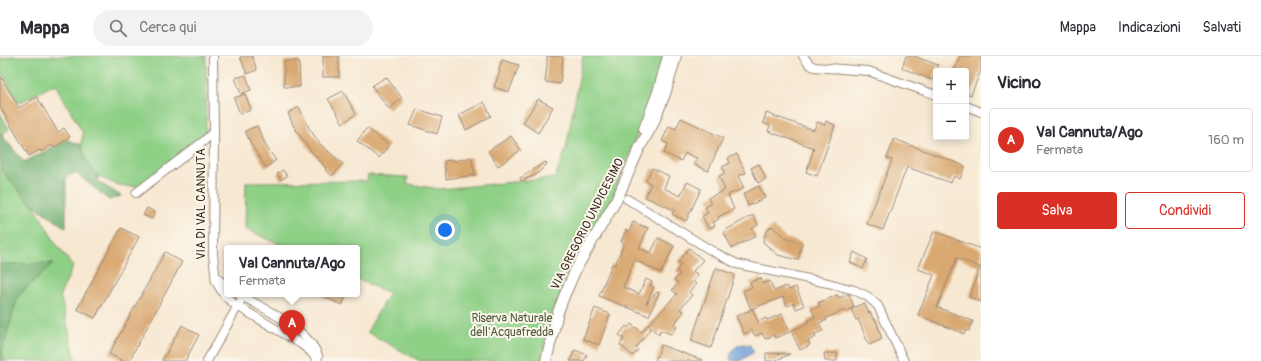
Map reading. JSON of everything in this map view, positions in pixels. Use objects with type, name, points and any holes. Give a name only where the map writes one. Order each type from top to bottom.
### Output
[{"type":"street","name":"VIA DI VAL CANNUTA","points":[[213,56],[214,131],[212,254],[215,277],[221,291],[224,294]]},
{"type":"street","name":"VIA GREGORIO UNDICESIMO","points":[[640,147],[644,127],[658,92],[668,56]]},
{"type":"street","name":"VIA GREGORIO UNDICESIMO","points":[[546,361],[558,312],[567,288],[576,269],[621,190],[640,147],[650,130],[661,104],[676,56]]},
{"type":"street","points":[[803,56],[809,64],[814,67],[868,71],[933,94]]},
{"type":"street","points":[[969,107],[981,112]]},
{"type":"street","name":"VIA DI VAL CANNUTA","points":[[136,193],[198,146],[214,131]]},
{"type":"street","points":[[627,199],[712,251],[737,264],[828,283],[854,290],[867,296],[878,306],[904,361]]},
{"type":"street","points":[[215,277],[224,284]]},
{"type":"street","name":"VIA DI VAL CANNUTA","points":[[227,297],[238,306],[301,344],[311,352],[318,361]]},
{"type":"street","points":[[207,361],[238,306],[240,297]]},
{"type":"street","name":"VIA DI VAL CANNUTA","points":[[244,297],[300,331],[309,339],[314,347],[318,361]]},
{"type":"green space","points":[[12,56],[206,56],[206,125],[204,135],[199,142],[140,186],[120,185],[111,182],[94,172],[88,164],[83,155],[81,145],[83,133],[55,84],[19,103],[0,70],[0,59]]},
{"type":"green space","name":"Riserva Naturale dell'Acquafredda","points":[[583,56],[665,56],[652,98],[617,185],[614,197],[565,284],[550,320],[541,361],[420,361],[367,332],[389,293],[360,280],[360,245],[281,245],[245,229],[246,182],[367,181],[368,175],[408,177],[407,184],[440,189],[555,178],[566,149]]},
{"type":"green space","points":[[0,113],[9,129],[2,134],[0,133]]},
{"type":"green space","points":[[0,133],[24,162],[67,140],[81,145],[87,162],[98,176],[99,182],[121,196],[109,200],[76,173],[66,176],[66,228],[29,202],[0,168]]},
{"type":"green space","points":[[0,148],[55,242],[73,267],[60,295],[76,361],[0,361]]},
{"type":"green space","points":[[0,263],[53,263],[18,296],[2,352],[5,361],[0,361]]},
{"type":"water","points":[[744,344],[750,345],[754,352],[740,361],[731,361],[730,357],[733,350],[737,346]]},
{"type":"building","points":[[252,56],[257,70],[247,74],[240,57]]},
{"type":"building","points":[[323,56],[339,56],[339,77],[323,77]]},
{"type":"building","points":[[547,56],[563,57],[560,84],[545,82]]},
{"type":"building","points":[[906,56],[914,56],[938,65],[937,68],[933,68],[932,80],[902,68]]},
{"type":"building","points":[[960,56],[981,56],[981,70],[971,95],[969,94],[969,68],[955,68]]},
{"type":"building","points":[[502,60],[519,65],[509,92],[494,87],[500,71]]},
{"type":"building","points":[[284,61],[299,61],[300,87],[284,87]]},
{"type":"building","points":[[0,75],[19,108],[37,97],[58,132],[64,128],[70,137],[54,148],[52,145],[41,152],[40,150],[29,156],[0,107]]},
{"type":"building","points":[[246,75],[251,90],[241,94],[235,78]]},
{"type":"building","points":[[386,77],[402,98],[389,109],[372,86]]},
{"type":"building","points":[[343,91],[356,114],[343,123],[328,99]]},
{"type":"building","points":[[245,94],[251,110],[240,114],[234,98]]},
{"type":"building","points":[[538,99],[553,107],[538,133],[523,123]]},
{"type":"building","points":[[484,102],[491,116],[466,130],[459,115]]},
{"type":"building","points":[[299,107],[309,128],[320,144],[343,164],[332,176],[325,170],[326,168],[310,150],[294,127],[288,113]]},
{"type":"building","points":[[417,109],[442,117],[437,134],[410,125]]},
{"type":"building","points":[[766,113],[814,130],[817,122],[825,125],[826,121],[835,125],[817,176],[806,172],[814,148],[768,131],[770,126],[763,123]]},
{"type":"building","points":[[681,118],[723,138],[708,171],[694,164],[697,158],[685,153],[681,161],[664,153],[668,144],[662,141],[669,126],[676,129]]},
{"type":"building","points":[[257,126],[267,148],[276,160],[266,168],[252,146],[245,131]]},
{"type":"building","points":[[367,128],[389,145],[379,158],[357,141]]},
{"type":"building","points":[[511,136],[521,150],[498,166],[488,151]]},
{"type":"building","points":[[894,139],[965,166],[960,179],[954,176],[951,183],[907,167],[883,230],[867,224],[892,160],[887,158]]},
{"type":"building","points":[[737,154],[746,173],[738,176],[744,188],[728,195],[734,209],[718,217],[719,219],[713,222],[715,226],[709,229],[702,216],[708,213],[705,207],[711,204],[708,198],[725,190],[719,176],[725,173],[722,167],[730,163],[728,158]]},
{"type":"building","points":[[471,157],[475,175],[446,179],[444,161],[455,161]]},
{"type":"building","points":[[546,162],[547,164],[536,175],[521,181],[520,178]]},
{"type":"building","points":[[759,164],[766,179],[758,183],[751,168]]},
{"type":"building","points":[[652,168],[669,176],[664,188],[680,196],[687,182],[701,189],[686,221],[672,214],[674,210],[645,197],[651,184],[646,181]]},
{"type":"building","points":[[283,170],[287,176],[281,180],[277,174]]},
{"type":"building","points":[[759,186],[765,198],[748,206],[743,194]]},
{"type":"building","points":[[147,208],[155,212],[152,219],[143,215]]},
{"type":"building","points":[[753,215],[758,225],[752,229],[756,236],[732,248],[724,231]]},
{"type":"building","points":[[633,222],[648,228],[639,248],[651,253],[658,238],[674,246],[661,273],[635,260],[623,287],[639,294],[646,279],[652,282],[650,286],[654,287],[646,304],[657,292],[659,293],[649,316],[599,296],[612,264],[615,265],[624,244],[621,242],[626,230],[629,232]]},
{"type":"building","points":[[772,226],[785,238],[802,243],[798,260],[778,255],[763,242],[766,232]]},
{"type":"building","points":[[121,228],[139,237],[95,318],[77,309]]},
{"type":"building","points":[[934,231],[981,249],[981,302],[969,297],[980,267],[957,258],[937,307],[973,321],[969,331],[966,330],[964,334],[918,315],[934,275],[918,269]]},
{"type":"building","points":[[689,248],[703,260],[693,271],[698,275],[693,281],[696,284],[689,292],[692,295],[680,309],[684,312],[674,324],[677,327],[671,334],[660,330],[659,335],[648,325],[677,294],[672,290],[678,283],[674,280],[680,274],[676,271],[681,264],[678,262]]},
{"type":"building","points":[[165,252],[182,262],[129,361],[123,361],[109,354]]},
{"type":"building","points":[[854,252],[867,259],[863,269],[850,262]]},
{"type":"building","points":[[716,268],[735,275],[711,348],[691,341]]},
{"type":"building","points":[[761,278],[763,284],[770,281],[774,291],[787,286],[789,290],[796,287],[804,306],[796,309],[794,303],[787,306],[783,297],[751,309],[743,291],[752,287],[750,282]]},
{"type":"building","points":[[849,294],[854,307],[845,312],[844,310],[826,318],[827,320],[819,323],[823,331],[814,334],[816,337],[808,341],[810,345],[800,350],[791,331],[808,323],[807,321],[815,317],[811,309],[820,306],[818,303],[837,295],[839,298]]},
{"type":"building","points":[[324,297],[346,297],[342,305]]},
{"type":"building","points":[[864,303],[869,313],[870,312],[874,320],[876,320],[882,339],[869,345],[858,319],[856,320],[851,309]]},
{"type":"building","points":[[595,308],[610,314],[599,345],[583,339]]},
{"type":"building","points":[[753,309],[758,322],[766,318],[767,320],[782,314],[790,332],[775,338],[774,335],[765,339],[762,333],[755,336],[752,330],[744,334],[736,316]]},
{"type":"building","points":[[631,324],[642,332],[648,325],[651,328],[636,348],[638,350],[633,356],[620,345],[624,339],[619,335],[626,326],[628,328]]},
{"type":"building","points":[[182,325],[199,335],[185,361],[162,361]]},
{"type":"building","points":[[661,345],[702,360],[702,361],[655,361]]},
{"type":"building","points":[[575,350],[587,355],[584,361],[570,361]]},
{"type":"building","points":[[766,353],[790,354],[774,361],[766,361]]},
{"type":"building","points":[[824,353],[837,353],[837,361],[825,361]]},
{"type":"place","name":"Val Cannuta/Ago","points":[[292,343]]}]
